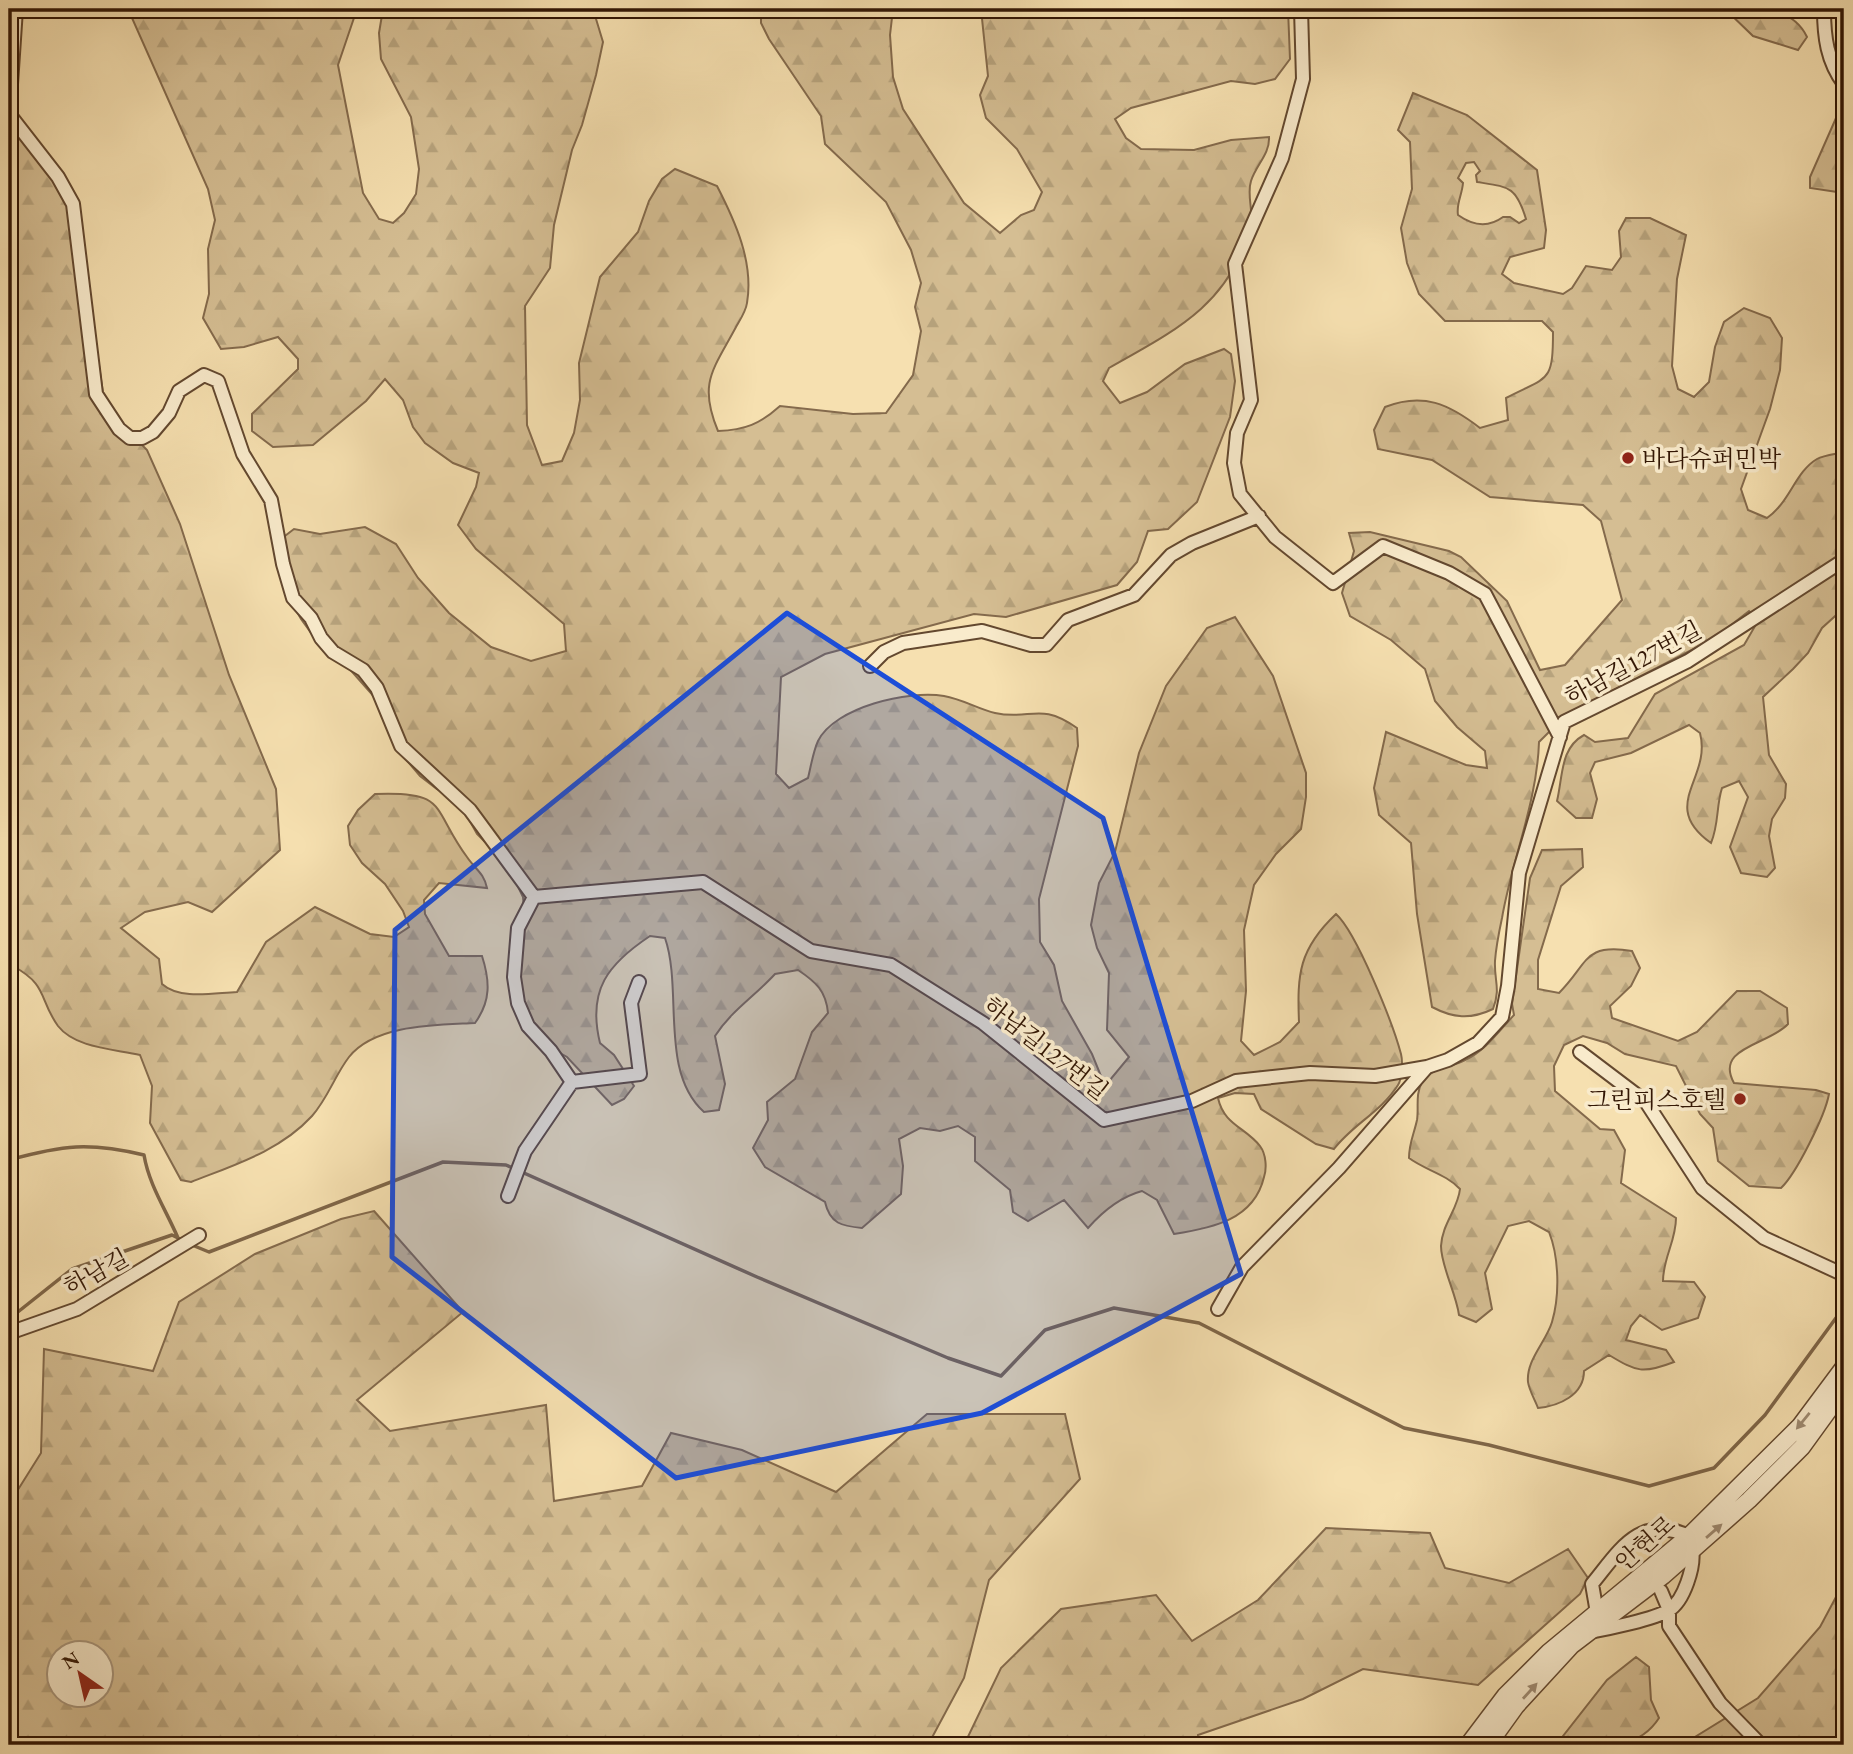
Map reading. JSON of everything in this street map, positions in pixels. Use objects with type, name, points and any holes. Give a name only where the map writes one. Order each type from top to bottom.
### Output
[{"type":"street","points":[[16,9],[9,114],[58,177],[74,204],[96,394],[119,429],[130,438],[142,438],[161,425],[179,391],[204,375],[218,381],[243,454],[271,499],[293,598],[312,618],[321,638],[333,652],[363,670],[377,688],[401,746],[470,810],[534,897],[518,928],[514,977],[518,1003],[528,1026],[551,1051],[572,1082]]},
{"type":"street","points":[[1301,9],[1303,79],[1282,158],[1235,264],[1251,400],[1237,433],[1234,463],[1240,494],[1275,537],[1333,583],[1383,546],[1449,573],[1485,594],[1560,737]]},
{"type":"street","points":[[1824,9],[1827,51],[1834,71],[1844,83]]},
{"type":"street","points":[[870,666],[884,652],[903,643],[982,631],[1031,645],[1046,645],[1068,620],[1134,596],[1171,555],[1259,516]]},
{"type":"street","name":"하남길127번길","points":[[534,897],[703,882],[811,951],[891,965],[983,1023],[1104,1120],[1192,1101],[1236,1081],[1310,1073],[1375,1076],[1427,1067],[1448,1060],[1478,1042],[1502,1017],[1508,986],[1519,873],[1564,722],[1688,661],[1844,560]]},
{"type":"street","points":[[508,1196],[525,1151],[572,1082],[640,1074],[631,1003],[639,982]]},
{"type":"street","points":[[1580,1052],[1646,1102],[1702,1188],[1764,1238],[1840,1273]]},
{"type":"street","points":[[1218,1309],[1242,1267],[1339,1168],[1427,1067]]},
{"type":"street","name":"하남길","points":[[9,1333],[77,1309],[199,1235]]},
{"type":"street","name":"안현로","points":[[1488,1745],[1516,1706],[1571,1646],[1690,1543],[1800,1426],[1844,1367]]},
{"type":"street","name":"안현로","points":[[1468,1745],[1505,1696],[1549,1652],[1749,1500],[1801,1447],[1844,1390]]},
{"type":"street","points":[[1589,1632],[1618,1628],[1670,1610],[1679,1599],[1693,1563],[1690,1543],[1670,1528],[1646,1531],[1631,1537],[1592,1584],[1597,1613]]},
{"type":"street","points":[[1661,1591],[1670,1610],[1670,1626],[1720,1703],[1761,1745]]},
{"type":"highlighted area","points":[[787,613],[1103,818],[1241,1274],[982,1413],[676,1478],[392,1257],[395,930]]},
{"type":"green space","points":[[128,9],[357,9],[338,65],[363,193],[379,219],[393,223],[404,213],[416,194],[419,169],[411,117],[381,59],[379,33],[383,9],[593,9],[603,42],[596,75],[572,150],[554,225],[550,268],[525,306],[527,425],[542,465],[562,461],[574,433],[580,400],[579,363],[600,277],[638,232],[649,201],[662,179],[675,169],[717,186],[736,228],[748,272],[743,315],[711,377],[709,401],[718,431],[752,425],[780,406],[853,414],[886,413],[913,375],[921,331],[915,307],[921,283],[911,250],[886,202],[825,144],[821,116],[769,39],[761,23],[761,9],[893,9],[890,35],[893,77],[903,109],[964,203],[1000,233],[1021,215],[1034,210],[1042,192],[1017,149],[986,118],[980,95],[988,76],[981,9],[1288,9],[1290,59],[1275,79],[1255,84],[1231,81],[1131,108],[1115,119],[1126,138],[1141,149],[1194,150],[1231,140],[1269,137],[1267,149],[1253,175],[1250,187],[1250,229],[1228,278],[1196,314],[1155,342],[1109,368],[1103,381],[1120,403],[1147,392],[1185,364],[1224,349],[1231,354],[1235,381],[1230,417],[1197,502],[1168,529],[1148,531],[1137,562],[1117,585],[1006,617],[974,614],[825,654],[781,677],[776,774],[789,788],[808,778],[816,745],[827,729],[856,710],[912,696],[944,696],[1007,715],[1044,713],[1077,728],[1078,746],[1039,899],[1040,942],[1054,965],[1062,1001],[1092,1054],[1105,1086],[1129,1057],[1107,1030],[1109,973],[1097,948],[1091,925],[1099,883],[1115,852],[1139,753],[1166,686],[1207,628],[1235,617],[1273,676],[1306,773],[1306,797],[1301,829],[1276,854],[1254,885],[1244,930],[1246,991],[1241,1041],[1254,1055],[1280,1042],[1299,1022],[1299,990],[1303,963],[1314,939],[1336,914],[1364,959],[1401,1054],[1400,1079],[1391,1095],[1334,1149],[1316,1144],[1261,1109],[1254,1094],[1235,1093],[1218,1098],[1230,1120],[1262,1149],[1265,1169],[1259,1192],[1251,1203],[1230,1219],[1203,1229],[1174,1234],[1157,1200],[1142,1191],[1112,1205],[1088,1228],[1064,1200],[1028,1221],[1013,1212],[1010,1190],[975,1161],[975,1137],[958,1126],[940,1131],[920,1128],[899,1139],[903,1166],[901,1194],[862,1228],[838,1223],[830,1215],[825,1202],[765,1167],[753,1148],[768,1120],[767,1102],[795,1079],[812,1032],[828,1013],[819,988],[798,970],[775,974],[728,1019],[715,1036],[725,1084],[719,1110],[704,1112],[690,1095],[681,1075],[674,1030],[670,959],[665,938],[650,936],[635,946],[612,968],[599,993],[596,1008],[600,1043],[614,1055],[634,1086],[624,1099],[612,1105],[567,1057],[528,1035],[521,1017],[519,954],[525,922],[523,897],[507,864],[477,834],[456,796],[437,789],[420,776],[398,750],[377,700],[347,666],[322,648],[301,619],[287,594],[281,539],[294,529],[320,534],[365,527],[396,544],[418,578],[449,613],[491,647],[531,661],[566,651],[564,624],[476,549],[458,525],[476,487],[479,473],[453,463],[425,443],[413,427],[403,400],[385,379],[366,401],[313,445],[273,447],[252,431],[252,414],[298,369],[298,359],[278,337],[244,347],[221,349],[203,318],[209,294],[208,249],[215,220],[208,189]]},
{"type":"green space","points":[[1725,9],[1761,9],[1783,14],[1792,19],[1807,37],[1798,50],[1753,36]]},
{"type":"green space","points":[[1413,93],[1467,115],[1537,170],[1546,230],[1544,248],[1510,257],[1502,274],[1514,283],[1563,294],[1572,288],[1586,266],[1612,270],[1621,257],[1619,231],[1626,218],[1650,218],[1686,235],[1677,279],[1672,366],[1678,389],[1694,397],[1709,382],[1715,347],[1724,322],[1744,308],[1770,318],[1782,338],[1780,370],[1770,409],[1741,489],[1748,510],[1767,518],[1781,504],[1809,465],[1820,458],[1844,452],[1844,608],[1822,628],[1808,653],[1763,697],[1769,755],[1786,784],[1785,798],[1772,819],[1769,836],[1775,868],[1767,877],[1741,873],[1730,847],[1748,797],[1739,781],[1722,788],[1711,843],[1696,829],[1689,816],[1687,804],[1702,749],[1700,733],[1689,725],[1631,753],[1595,762],[1590,773],[1597,799],[1592,818],[1576,818],[1557,801],[1566,755],[1576,741],[1584,735],[1595,742],[1628,738],[1655,694],[1744,645],[1758,621],[1749,611],[1713,639],[1567,714],[1539,742],[1534,787],[1506,896],[1498,939],[1495,1002],[1493,1009],[1469,1016],[1447,1014],[1432,1007],[1417,914],[1411,843],[1379,815],[1374,788],[1386,732],[1466,765],[1487,768],[1485,751],[1457,727],[1435,701],[1425,669],[1391,640],[1350,616],[1342,593],[1354,551],[1349,533],[1370,532],[1449,551],[1461,557],[1507,601],[1540,670],[1565,665],[1622,600],[1601,521],[1583,505],[1490,497],[1432,460],[1378,449],[1374,430],[1385,407],[1399,403],[1435,403],[1457,412],[1480,428],[1508,420],[1506,398],[1545,376],[1552,361],[1553,349],[1553,332],[1542,321],[1445,321],[1419,294],[1407,263],[1401,228],[1412,189],[1410,142],[1398,130]],"holes":[[[1474,162],[1480,171],[1476,175],[1477,182],[1510,190],[1519,200],[1526,219],[1519,223],[1510,217],[1503,217],[1492,223],[1480,224],[1458,215],[1463,183],[1458,178],[1466,163]]]},
{"type":"green space","points":[[1840,109],[1844,110],[1844,193],[1810,188],[1810,177]]},
{"type":"green space","points":[[9,111],[75,198],[105,407],[147,450],[180,524],[229,675],[276,789],[280,850],[212,912],[188,902],[145,912],[121,928],[159,959],[162,984],[187,994],[237,992],[266,942],[315,907],[370,934],[394,937],[409,927],[403,911],[385,884],[362,863],[350,845],[348,826],[358,810],[375,794],[416,796],[435,806],[487,888],[439,883],[424,900],[425,914],[449,956],[482,956],[488,991],[484,1007],[475,1023],[408,1028],[374,1038],[360,1046],[349,1057],[318,1109],[286,1139],[256,1156],[191,1182],[181,1180],[150,1123],[152,1086],[140,1055],[74,1039],[58,1026],[38,986],[13,966],[9,970]]},
{"type":"green space","points":[[1582,849],[1583,867],[1561,886],[1538,960],[1538,989],[1559,993],[1595,953],[1616,949],[1632,951],[1640,968],[1631,986],[1610,1006],[1612,1018],[1678,1041],[1697,1032],[1737,991],[1760,991],[1787,1008],[1788,1024],[1737,1054],[1731,1062],[1730,1071],[1734,1083],[1816,1090],[1829,1094],[1809,1144],[1781,1188],[1749,1186],[1718,1161],[1713,1128],[1700,1114],[1676,1066],[1625,1054],[1607,1043],[1583,1036],[1564,1045],[1554,1066],[1555,1091],[1600,1129],[1614,1130],[1625,1150],[1621,1183],[1676,1218],[1663,1281],[1694,1282],[1705,1297],[1698,1318],[1662,1330],[1640,1315],[1631,1326],[1626,1340],[1666,1350],[1674,1362],[1647,1370],[1634,1368],[1609,1355],[1584,1371],[1580,1387],[1569,1398],[1538,1408],[1529,1385],[1528,1374],[1552,1322],[1556,1300],[1556,1264],[1549,1232],[1529,1221],[1508,1226],[1485,1273],[1492,1309],[1476,1322],[1459,1315],[1443,1262],[1441,1246],[1460,1189],[1409,1158],[1409,1153],[1422,1082],[1430,1074],[1465,1060],[1479,1051],[1514,1015],[1512,1004],[1530,878],[1542,850]]},
{"type":"green space","points":[[374,1211],[463,1312],[357,1400],[390,1431],[546,1405],[554,1501],[642,1486],[671,1433],[742,1450],[836,1492],[927,1414],[1065,1414],[1080,1479],[989,1580],[964,1678],[928,1745],[9,1745],[9,1504],[41,1453],[44,1349],[153,1371],[179,1302],[255,1254],[341,1219]]},
{"type":"green space","points":[[1326,1528],[1430,1533],[1445,1568],[1509,1583],[1568,1549],[1588,1578],[1580,1594],[1478,1685],[1363,1669],[1303,1699],[1198,1735],[1198,1745],[964,1745],[1001,1668],[1061,1609],[1156,1595],[1192,1641],[1258,1600]]},
{"type":"green space","points":[[1844,1582],[1844,1745],[1682,1745],[1758,1698],[1820,1627]]},
{"type":"green space","points":[[1636,1657],[1649,1667],[1651,1700],[1659,1718],[1650,1729],[1639,1737],[1614,1745],[1556,1745],[1607,1680]]},
{"type":"waterway","points":[[9,1160],[76,1147],[107,1148],[144,1155],[154,1187],[178,1238]]},
{"type":"waterway","points":[[192,1245],[209,1252],[443,1162],[506,1165],[757,1277],[948,1358],[1001,1376],[1045,1330],[1114,1308],[1199,1323],[1404,1428],[1489,1445],[1649,1486],[1714,1468],[1765,1415],[1844,1307]]},
{"type":"waterway","points":[[9,1319],[72,1269],[172,1235],[182,1240]]},
{"type":"place","name":"바다슈퍼민박","points":[[1628,458]]},
{"type":"place","name":"그린피스호텔","points":[[1740,1099]]}]
